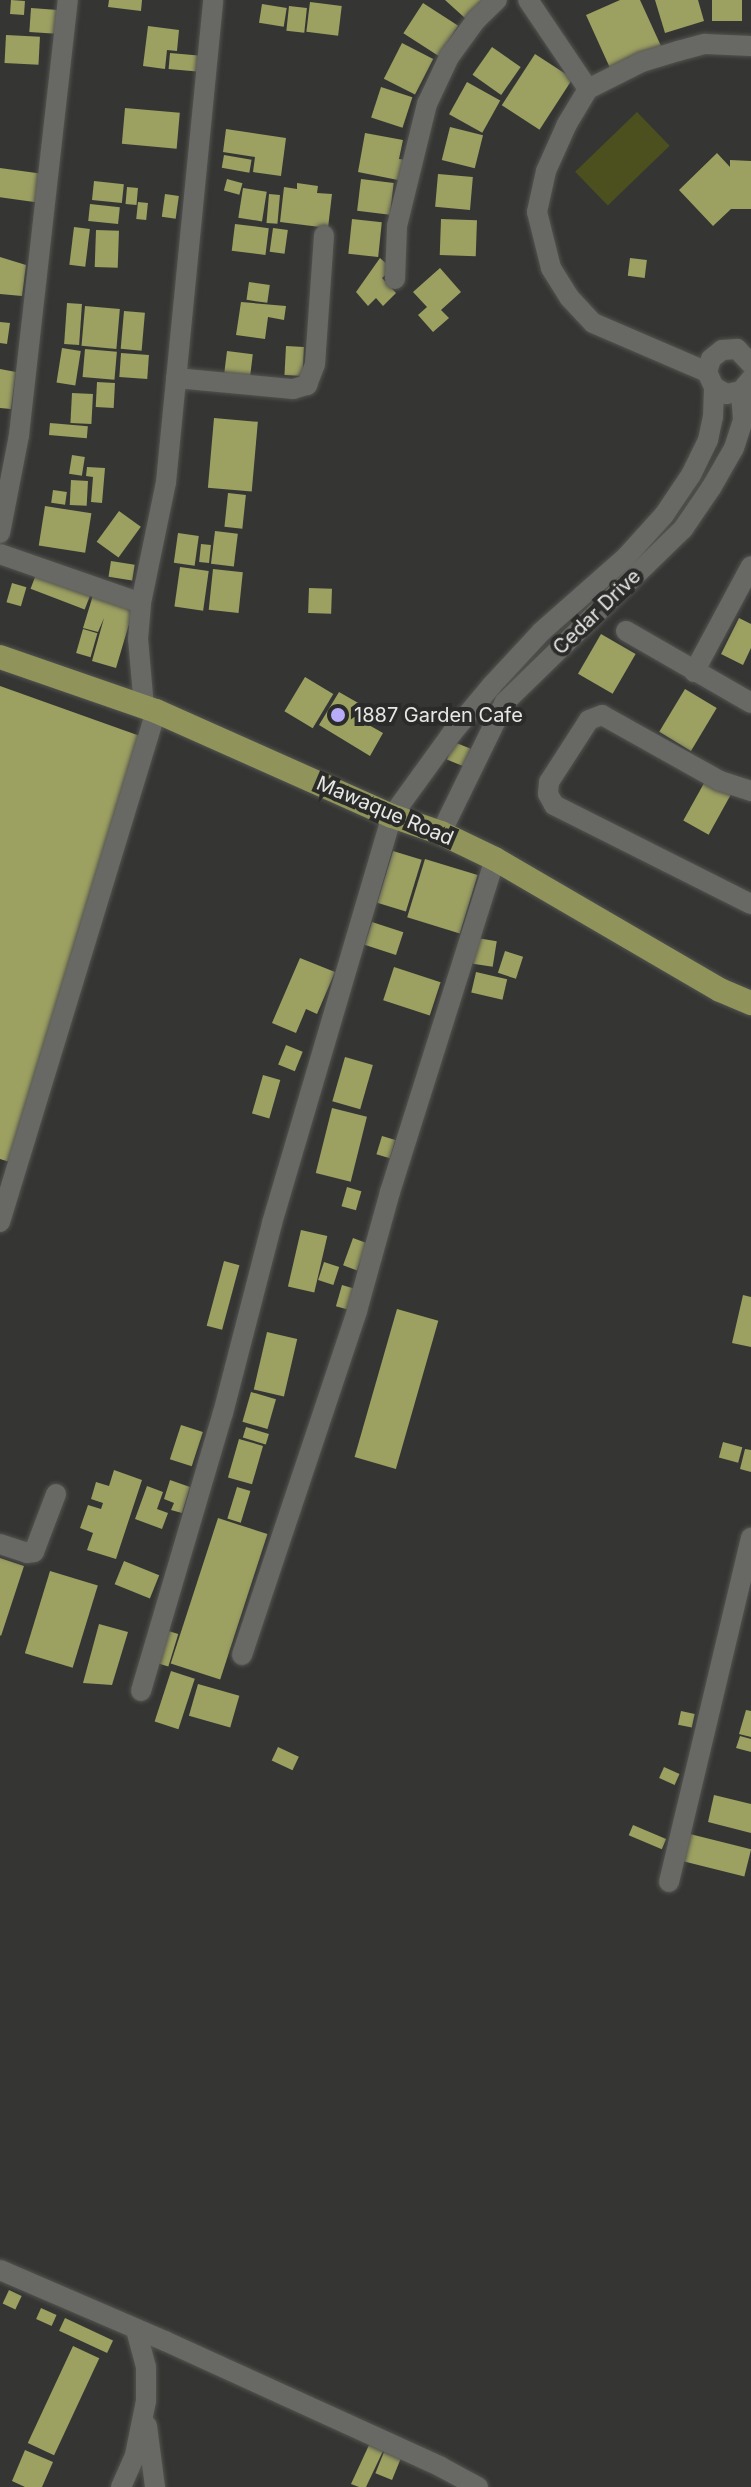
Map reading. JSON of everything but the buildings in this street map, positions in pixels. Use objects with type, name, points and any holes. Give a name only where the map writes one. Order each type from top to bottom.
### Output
[{"type":"main road","name":"Mawaque Road","points":[[0,657],[150,709],[392,816],[441,833],[495,859],[720,990],[751,1003]]},
{"type":"street","points":[[0,533],[23,403],[68,0]]},
{"type":"street","points":[[0,1222],[150,709],[138,639],[141,603],[162,511],[213,0]]},
{"type":"street","points":[[395,279],[397,226],[427,104],[449,57],[476,20],[497,0]]},
{"type":"street","points":[[528,0],[588,89]]},
{"type":"street","points":[[746,385],[726,394],[706,375],[593,323],[569,297],[551,268],[539,226],[540,194],[567,124],[588,89],[642,62],[678,51],[705,44],[751,46]]},
{"type":"street","points":[[176,378],[293,389],[307,385],[315,364],[324,235]]},
{"type":"street","points":[[706,375],[711,359],[722,350],[737,349],[751,364]]},
{"type":"street","name":"Cedar Drive","points":[[141,1691],[223,1413],[272,1223],[392,816],[445,742],[492,685],[541,632],[626,557],[664,515],[708,440],[706,375]]},
{"type":"street","name":"Cedar Drive","points":[[441,833],[505,702],[683,529],[711,488],[734,448],[743,420],[746,385]]},
{"type":"street","points":[[0,554],[141,603]]},
{"type":"street","points":[[694,672],[751,566]]},
{"type":"street","points":[[731,599],[751,607]]},
{"type":"street","points":[[626,631],[751,703]]},
{"type":"street","points":[[751,791],[720,781],[602,715],[595,715],[549,782],[548,794],[554,805],[751,904]]},
{"type":"street","points":[[242,1655],[357,1311],[390,1192],[495,859]]},
{"type":"street","points":[[0,1544],[34,1552],[56,1494]]},
{"type":"street","points":[[669,1882],[751,1538]]},
{"type":"street","points":[[0,2270],[441,2467],[478,2487]]},
{"type":"street","points":[[136,2329],[146,2367],[145,2415],[155,2487]]},
{"type":"street","points":[[121,2487],[135,2455],[145,2415]]},
{"type":"green space","points":[[637,112],[670,146],[608,206],[575,172]]},
{"type":"place","name":"1887 Garden Cafe","points":[[338,715]]}]
